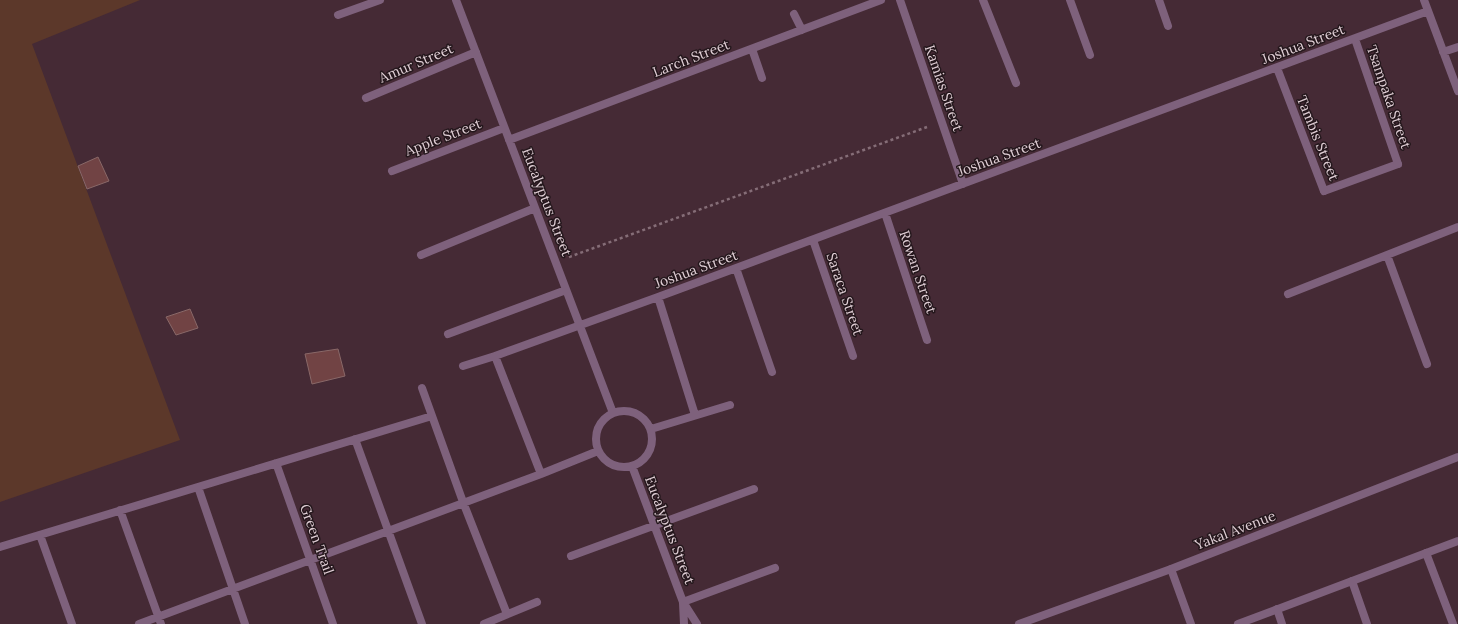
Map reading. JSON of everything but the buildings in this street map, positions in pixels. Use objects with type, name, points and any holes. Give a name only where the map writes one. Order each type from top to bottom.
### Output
[{"type":"street","points":[[338,15],[380,0]]},
{"type":"street","name":"Eucalyptus Street","points":[[456,0],[613,413]]},
{"type":"street","name":"Larch Street","points":[[509,140],[882,0]]},
{"type":"street","name":"Kamias Street","points":[[900,0],[963,184]]},
{"type":"street","points":[[983,0],[1016,83]]},
{"type":"street","points":[[1070,0],[1090,55]]},
{"type":"street","points":[[1159,0],[1168,26]]},
{"type":"street","points":[[1424,0],[1458,91]]},
{"type":"street","name":"Joshua Street","points":[[463,366],[580,326],[1428,11]]},
{"type":"street","points":[[794,14],[802,30]]},
{"type":"street","name":"Tsampaka Street","points":[[1354,39],[1398,164]]},
{"type":"street","points":[[1443,52],[1458,47]]},
{"type":"street","points":[[752,49],[762,78]]},
{"type":"street","name":"Amur Street","points":[[366,98],[476,52]]},
{"type":"street","name":"Tambis Street","points":[[1276,68],[1324,191],[1398,164]]},
{"type":"street","name":"Apple Street","points":[[392,171],[504,128]]},
{"type":"street","points":[[421,255],[535,208]]},
{"type":"street","name":"Rowan Street","points":[[885,213],[927,340]]},
{"type":"street","points":[[1288,294],[1458,227]]},
{"type":"street","name":"Saraca Street","points":[[813,240],[853,356]]},
{"type":"street","points":[[1387,255],[1427,364]]},
{"type":"street","points":[[736,268],[772,372]]},
{"type":"street","points":[[448,334],[566,290]]},
{"type":"street","points":[[658,297],[695,415]]},
{"type":"street","points":[[495,356],[541,474]]},
{"type":"street","points":[[422,388],[463,502],[507,614]]},
{"type":"street","points":[[651,429],[730,405]]},
{"type":"street","points":[[624,411],[635,413],[644,419],[651,429],[653,440],[650,451],[643,461],[632,466],[622,468],[612,465],[604,459],[598,451],[595,442],[598,429],[605,418],[613,413],[624,411]]},
{"type":"street","points":[[0,547],[432,416]]},
{"type":"street","points":[[355,439],[422,624]]},
{"type":"street","points":[[139,624],[160,620],[233,588],[541,474],[598,451]]},
{"type":"street","name":"Yakal Avenue","points":[[1019,624],[1171,569],[1458,457]]},
{"type":"street","name":"Green Trail","points":[[276,463],[333,624]]},
{"type":"street","name":"Eucalyptus Street","points":[[632,466],[683,602],[697,624]]},
{"type":"street","points":[[198,487],[245,624]]},
{"type":"street","points":[[571,556],[754,489]]},
{"type":"street","points":[[120,510],[160,620]]},
{"type":"street","points":[[40,535],[72,624]]},
{"type":"street","points":[[1238,624],[1458,541]]},
{"type":"street","points":[[1426,553],[1453,624]]},
{"type":"street","points":[[683,602],[775,568]]},
{"type":"street","points":[[1171,569],[1191,624]]},
{"type":"street","points":[[1352,581],[1367,624]]},
{"type":"street","points":[[484,624],[537,602]]},
{"type":"street","name":"Eucalyptus Street","points":[[683,602],[684,624]]},
{"type":"street","points":[[1276,609],[1282,624]]},
{"type":"path","points":[[555,262],[942,122]]},
{"type":"shaded area","points":[[0,0],[140,0],[32,44],[180,440],[0,502]]}]
